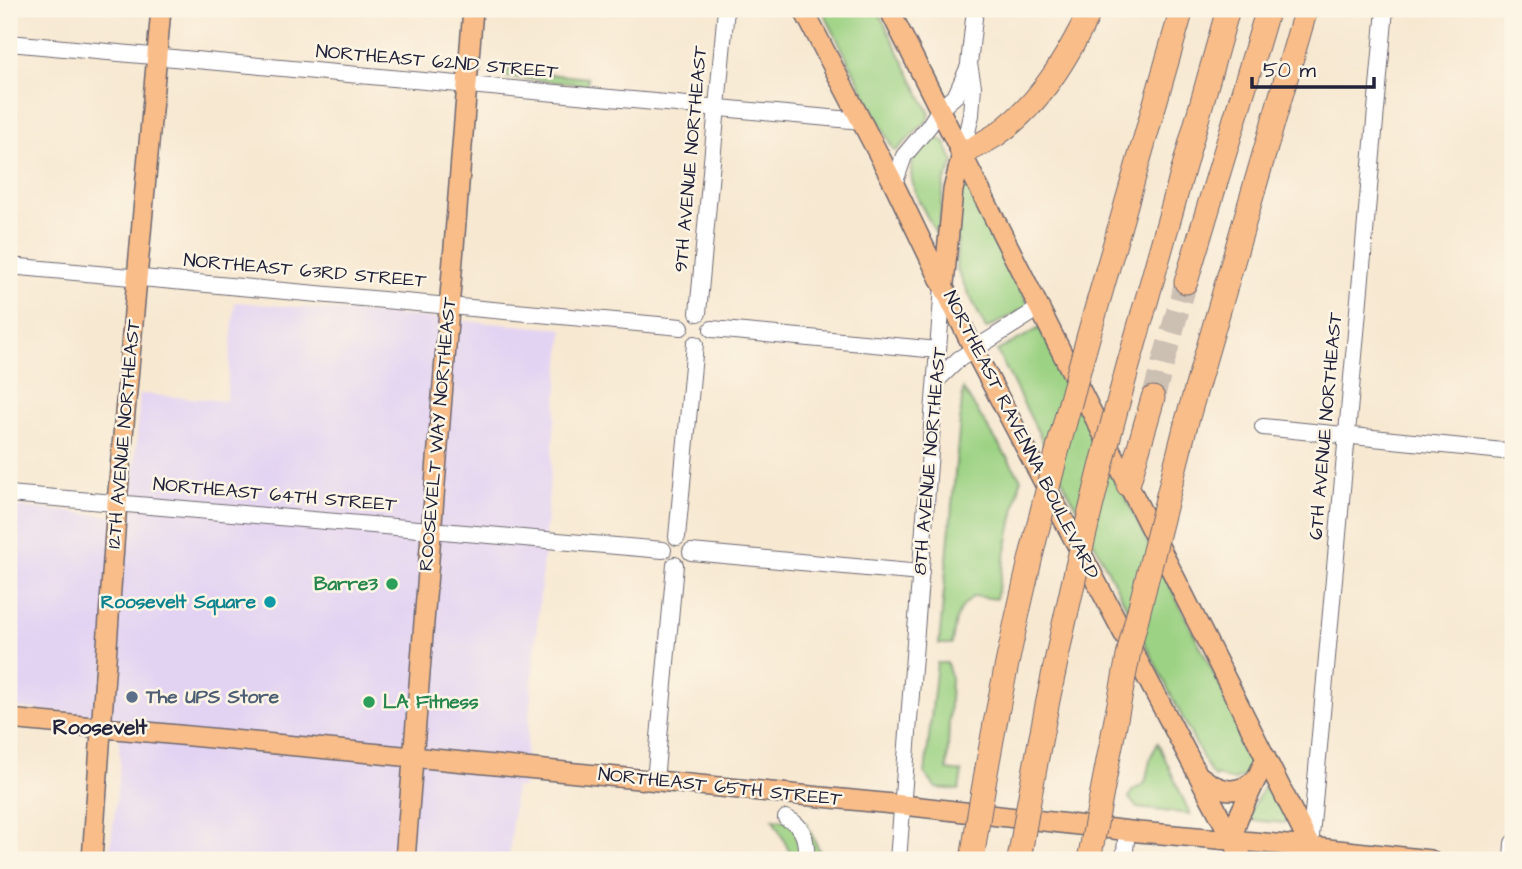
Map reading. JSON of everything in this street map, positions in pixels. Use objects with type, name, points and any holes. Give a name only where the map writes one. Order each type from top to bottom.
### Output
[{"type":"highway","points":[[962,154],[997,135],[1033,102],[1068,52],[1091,9]]},
{"type":"highway","points":[[972,860],[993,738],[1031,555],[1055,458],[1182,9]]},
{"type":"highway","points":[[1019,860],[1043,721],[1072,583],[1106,446],[1228,9]]},
{"type":"highway","points":[[1186,282],[1268,9]]},
{"type":"highway","points":[[1089,860],[1130,646],[1186,424],[1306,9]]},
{"type":"highway","points":[[1128,485],[1153,398]]},
{"type":"main road","name":"12TH AVENUE NORTHEAST","points":[[92,860],[117,503],[161,9]]},
{"type":"main road","name":"ROOSEVELT WAY NORTHEAST","points":[[405,860],[473,9]]},
{"type":"main road","name":"NORTHEAST RAVENNA BOULEVARD","points":[[803,9],[894,184],[974,349],[1243,860]]},
{"type":"main road","points":[[890,9],[1038,309],[1314,853]]},
{"type":"main road","name":"8TH AVENUE NORTHEAST","points":[[944,284],[953,190],[962,154]]},
{"type":"main road","name":"NORTHEAST 65TH STREET","points":[[9,719],[903,805],[1127,831],[1232,840],[1314,853],[1430,860]]},
{"type":"main road","points":[[1232,840],[1238,818],[1266,758]]},
{"type":"main road","points":[[1200,776],[1219,789],[1229,791],[1240,790],[1257,778]]},
{"type":"street","name":"9TH AVENUE NORTHEAST","points":[[698,313],[726,9]]},
{"type":"street","name":"8TH AVENUE NORTHEAST","points":[[962,154],[971,115],[973,86],[970,64],[975,9]]},
{"type":"street","name":"6TH AVENUE NORTHEAST","points":[[1314,853],[1346,435],[1385,9]]},
{"type":"street","name":"NORTHEAST 62ND STREET","points":[[9,43],[862,121]]},
{"type":"street","name":"8TH AVENUE NORTHEAST","points":[[894,184],[904,156],[940,109],[956,95],[970,64]]},
{"type":"street","name":"NORTHEAST 63RD STREET","points":[[9,266],[681,327]]},
{"type":"street","name":"8TH AVENUE NORTHEAST","points":[[898,860],[944,284]]},
{"type":"street","points":[[936,381],[959,359],[1038,309]]},
{"type":"street","points":[[698,313],[708,318],[712,329],[705,342],[695,344],[683,337],[681,327],[688,315],[698,313]]},
{"type":"street","points":[[712,329],[938,350]]},
{"type":"street","points":[[677,537],[695,344]]},
{"type":"street","points":[[1263,427],[1513,452]]},
{"type":"street","name":"NORTHEAST 64TH STREET","points":[[9,494],[663,550]]},
{"type":"street","points":[[677,537],[686,541],[691,552],[685,562],[675,565],[666,560],[663,550],[668,540],[677,537]]},
{"type":"street","points":[[691,552],[921,573]]},
{"type":"street","points":[[655,781],[675,565]]},
{"type":"street","points":[[786,818],[796,823],[803,833],[806,860]]},
{"type":"street","points":[[1124,860],[1127,831]]},
{"type":"street","points":[[1512,860],[1513,843]]},
{"type":"shaded area","points":[[235,302],[563,329],[523,788],[515,787],[509,860],[109,860],[120,765],[118,717],[9,707],[9,506],[131,518],[140,394],[226,401]]},
{"type":"green space","points":[[822,9],[877,9],[930,114],[927,121],[896,151],[893,149]]},
{"type":"green space","points":[[506,70],[588,78],[587,85],[506,77]]},
{"type":"green space","points":[[932,137],[944,141],[954,162],[944,183],[938,234],[917,196],[911,171],[913,159]]},
{"type":"green space","points":[[966,187],[1029,306],[986,329],[956,268],[960,196],[962,189]]},
{"type":"green space","points":[[1040,328],[1256,757],[1245,775],[1240,778],[1230,780],[1217,775],[1215,778],[1210,772],[997,351]]},
{"type":"green space","points":[[963,389],[1021,479],[996,599],[974,596],[959,612],[952,644],[939,644]]},
{"type":"green space","points":[[937,663],[947,663],[951,678],[947,770],[962,772],[959,790],[936,788],[925,774]]},
{"type":"green space","points":[[1158,743],[1190,814],[1137,808],[1129,798],[1132,791],[1145,783],[1151,756]]},
{"type":"green space","points":[[1269,779],[1289,820],[1284,823],[1250,820],[1247,816]]},
{"type":"green space","points":[[773,819],[806,823],[824,860],[794,860]]},
{"type":"tunnel","points":[[1153,398],[1186,282]]},
{"type":"place","name":"Barre3","points":[[392,584]]},
{"type":"place","name":"Roosevelt Square","points":[[270,602]]},
{"type":"place","name":"The UPS Store","points":[[132,697]]},
{"type":"place","name":"LA Fitness","points":[[369,702]]},
{"type":"district","name":"Roosevelt","points":[[100,727]]}]
